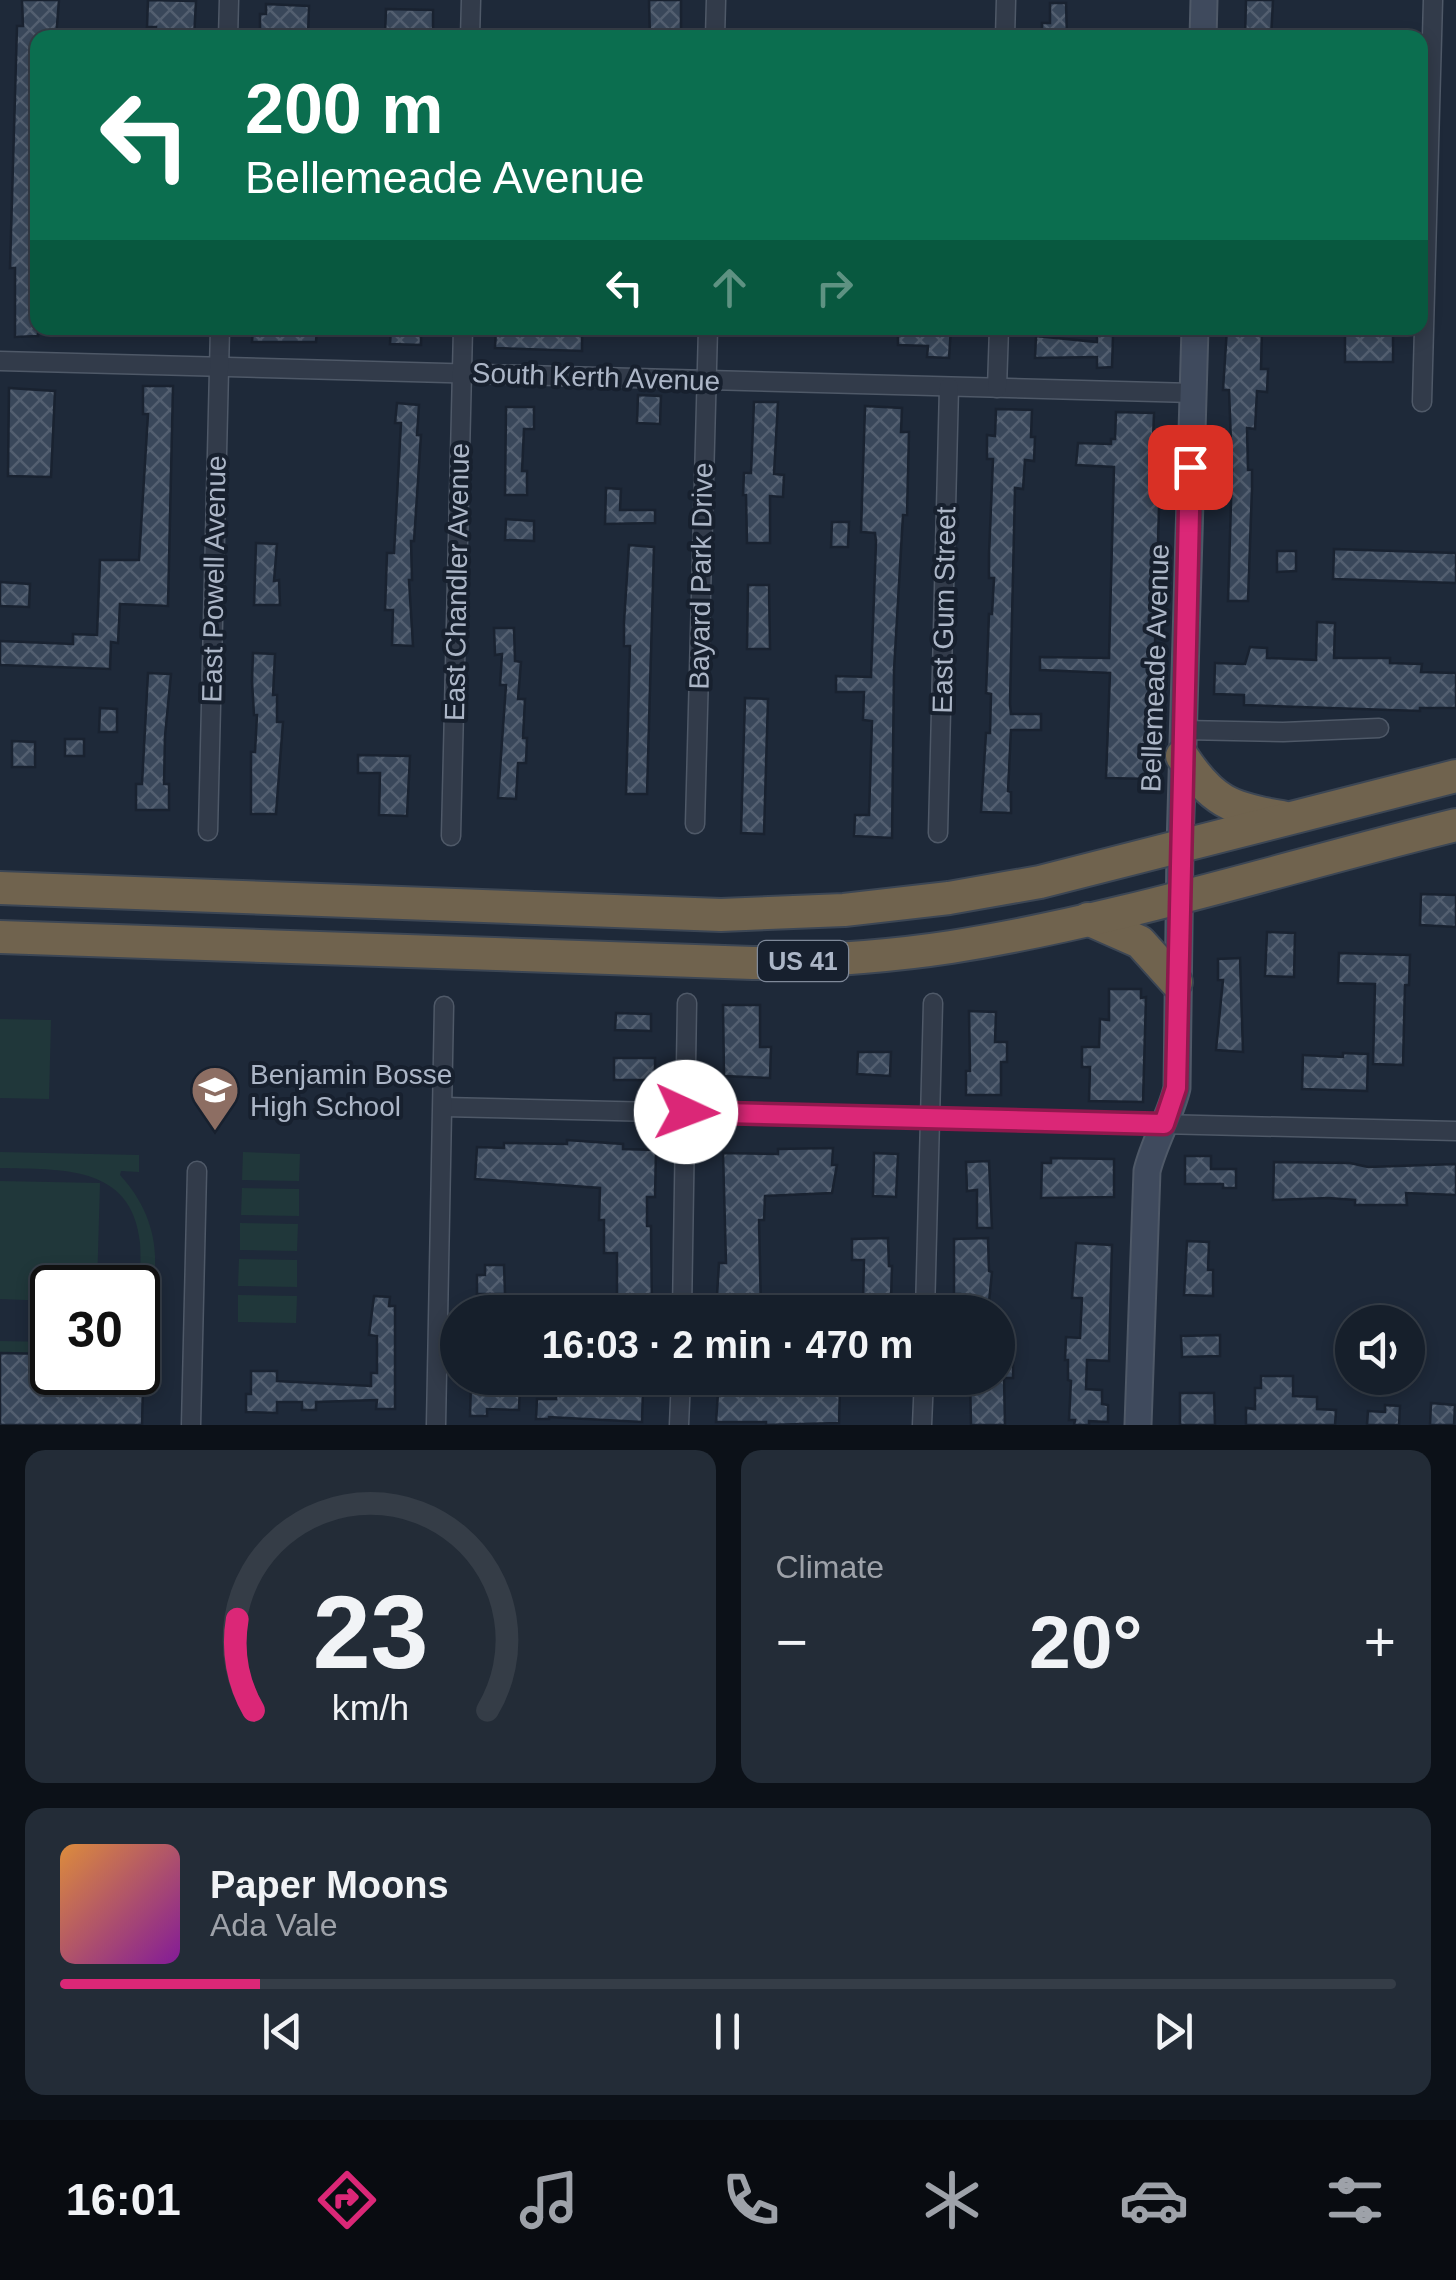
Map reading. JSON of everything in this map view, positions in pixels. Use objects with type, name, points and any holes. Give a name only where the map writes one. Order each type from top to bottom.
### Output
[{"type":"highway","points":[[1182,743],[1200,783],[1226,803],[1291,818]]},
{"type":"highway","name":"US 41","points":[[0,888],[721,914],[844,910],[1000,890],[1456,776]]},
{"type":"highway","name":"US 41","points":[[0,937],[784,962],[948,947],[1088,919],[1456,825]]},
{"type":"highway","points":[[420,952],[437,946],[444,929],[437,911],[422,904]]},
{"type":"highway","points":[[1088,919],[1140,942],[1176,982]]},
{"type":"street","points":[[228,0],[228,30]]},
{"type":"street","points":[[470,30],[471,0]]},
{"type":"street","points":[[715,30],[716,0]]},
{"type":"street","points":[[1005,30],[1006,0]]},
{"type":"street","points":[[1203,30],[1204,0]]},
{"type":"street","points":[[1428,183],[1433,0]]},
{"type":"street","name":"East Powell Avenue","points":[[208,831],[220,335]]},
{"type":"street","name":"East Chandler Avenue","points":[[451,836],[463,335]]},
{"type":"street","name":"Bayard Park Drive","points":[[695,824],[708,335]]},
{"type":"street","points":[[997,388],[998,335]]},
{"type":"street","name":"Bellemeade Avenue","points":[[1138,1425],[1146,1171],[1176,1088],[1194,335]]},
{"type":"street","points":[[1422,402],[1424,335]]},
{"type":"street","name":"South Kerth Avenue","points":[[0,360],[1193,394]]},
{"type":"street","name":"East Gum Street","points":[[938,833],[949,387]]},
{"type":"street","points":[[1182,743],[1282,732],[1379,728]]},
{"type":"street","points":[[682,1295],[687,1003]]},
{"type":"street","points":[[926,1295],[933,1003]]},
{"type":"street","points":[[436,1425],[444,1006]]},
{"type":"street","points":[[444,1107],[1456,1131]]},
{"type":"street","points":[[192,1425],[197,1172]]},
{"type":"street","points":[[679,1425],[680,1395]]},
{"type":"street","points":[[922,1425],[923,1395]]},
{"type":"green space","points":[[0,1019],[51,1020],[49,1099],[0,1098]]},
{"type":"green space","points":[[0,1152],[139,1155],[139,1172],[121,1171],[120,1175],[143,1208],[150,1226],[155,1265],[140,1265],[134,1217],[123,1198],[108,1185],[68,1172],[0,1168]]},
{"type":"green space","points":[[243,1152],[300,1154],[299,1181],[242,1180]]},
{"type":"green space","points":[[0,1181],[100,1183],[98,1265],[30,1265],[30,1300],[0,1299]]},
{"type":"green space","points":[[242,1188],[299,1189],[299,1216],[241,1215]]},
{"type":"green space","points":[[240,1223],[298,1224],[297,1251],[240,1250]]},
{"type":"green space","points":[[239,1259],[297,1260],[297,1287],[238,1286]]},
{"type":"green space","points":[[238,1295],[297,1296],[296,1323],[238,1322]]},
{"type":"green space","points":[[0,1341],[30,1342],[30,1354],[0,1353]]},
{"type":"building","points":[[22,0],[59,0],[57,30],[30,30],[30,335],[38,336],[15,337],[15,268],[10,268],[17,26],[23,26]]},
{"type":"building","points":[[148,0],[196,1],[194,30],[147,27]]},
{"type":"building","points":[[649,0],[681,0],[681,30],[650,30]]},
{"type":"building","points":[[1246,0],[1273,0],[1271,30],[1245,30]]},
{"type":"building","points":[[1050,3],[1066,3],[1067,30],[1042,30],[1042,23],[1050,23]]},
{"type":"building","points":[[266,4],[309,6],[308,30],[260,30],[260,14],[266,14]]},
{"type":"building","points":[[386,9],[433,10],[433,30],[385,30]]},
{"type":"building","points":[[252,335],[316,335],[316,342],[252,342]]},
{"type":"building","points":[[391,335],[421,335],[421,345],[390,344]]},
{"type":"building","points":[[496,335],[582,335],[582,351],[495,348]]},
{"type":"building","points":[[898,335],[951,335],[949,358],[927,357],[928,346],[898,345]]},
{"type":"building","points":[[1097,335],[1113,336],[1112,367],[1097,368],[1097,357],[1035,358],[1036,336],[1097,342]]},
{"type":"building","points":[[1227,335],[1262,335],[1261,369],[1268,369],[1267,392],[1257,391],[1255,429],[1247,428],[1248,470],[1252,470],[1248,601],[1228,601],[1232,470],[1229,390],[1223,390]]},
{"type":"building","points":[[1345,335],[1393,335],[1393,362],[1345,362]]},
{"type":"building","points":[[143,386],[173,386],[168,606],[120,604],[118,643],[111,642],[110,669],[0,665],[0,641],[73,644],[73,634],[97,635],[100,560],[139,560],[148,414],[143,414]]},
{"type":"building","points":[[9,388],[55,391],[51,477],[8,476]]},
{"type":"building","points":[[638,395],[661,396],[660,424],[637,423]]},
{"type":"building","points":[[754,402],[778,402],[774,474],[784,475],[783,497],[770,496],[770,543],[747,543],[744,473],[751,473]]},
{"type":"building","points":[[397,403],[419,405],[417,435],[421,435],[409,580],[413,646],[392,645],[393,610],[385,610],[387,553],[394,553],[401,423],[395,423]]},
{"type":"building","points":[[865,406],[902,408],[901,432],[909,432],[907,515],[903,515],[894,670],[892,838],[854,836],[855,815],[869,815],[872,721],[863,720],[864,692],[836,692],[836,676],[871,677],[876,542],[875,533],[861,532]]},
{"type":"building","points":[[506,407],[534,407],[534,429],[524,429],[522,471],[527,471],[527,495],[505,495]]},
{"type":"building","points":[[996,409],[1032,410],[1031,437],[1035,437],[1034,461],[1025,460],[1023,489],[1015,488],[1010,704],[1011,714],[1041,714],[1041,730],[1011,730],[1011,813],[981,812],[986,733],[990,733],[991,694],[986,693],[994,578],[989,578],[993,459],[987,459],[987,435],[995,436]]},
{"type":"building","points":[[1116,412],[1154,413],[1153,440],[1161,440],[1151,779],[1106,778],[1110,673],[1040,670],[1040,657],[1109,658],[1114,467],[1076,465],[1078,443],[1111,444],[1111,439],[1115,439]]},
{"type":"building","points":[[606,488],[621,489],[620,510],[655,510],[655,523],[605,524]]},
{"type":"building","points":[[506,519],[534,521],[534,541],[505,540]]},
{"type":"building","points":[[832,522],[849,522],[848,547],[831,547]]},
{"type":"building","points":[[256,543],[277,544],[274,581],[279,580],[280,605],[254,605]]},
{"type":"building","points":[[629,545],[654,547],[647,794],[626,794],[630,646],[624,646],[624,622]]},
{"type":"building","points":[[1334,549],[1456,553],[1456,583],[1333,579]]},
{"type":"building","points":[[1277,551],[1296,551],[1296,571],[1277,572]]},
{"type":"building","points":[[0,582],[30,584],[29,607],[0,606]]},
{"type":"building","points":[[748,585],[769,585],[770,649],[747,649]]},
{"type":"building","points":[[1317,622],[1335,623],[1334,658],[1390,658],[1390,663],[1422,664],[1421,672],[1456,673],[1456,708],[1420,711],[1244,705],[1244,695],[1214,694],[1215,663],[1245,664],[1250,647],[1267,648],[1267,658],[1316,660]]},
{"type":"building","points":[[494,628],[514,628],[515,661],[521,662],[518,699],[525,699],[523,738],[527,738],[526,763],[518,763],[516,799],[498,798],[506,685],[500,685],[502,654],[495,655]]},
{"type":"building","points":[[253,653],[275,654],[273,695],[277,695],[277,722],[283,722],[276,814],[251,814],[251,752],[255,752],[257,715]]},
{"type":"building","points":[[148,673],[171,674],[164,784],[169,784],[169,810],[136,810],[136,784],[142,784]]},
{"type":"building","points":[[745,698],[768,699],[764,834],[741,833]]},
{"type":"building","points":[[100,708],[117,709],[117,732],[99,732]]},
{"type":"building","points":[[65,739],[84,739],[84,756],[65,756]]},
{"type":"building","points":[[12,741],[35,742],[35,767],[12,767]]},
{"type":"building","points":[[358,755],[410,756],[407,816],[379,815],[380,773],[358,773]]},
{"type":"building","points":[[1421,894],[1456,895],[1456,927],[1420,925]]},
{"type":"building","points":[[1267,932],[1295,933],[1294,977],[1265,976]]},
{"type":"building","points":[[1339,953],[1410,955],[1409,985],[1405,985],[1403,1065],[1373,1064],[1375,984],[1338,983]]},
{"type":"building","points":[[1240,958],[1243,1052],[1216,1050],[1223,980],[1218,980],[1218,959]]},
{"type":"building","points":[[1109,989],[1141,989],[1141,998],[1146,997],[1143,1102],[1089,1101],[1090,1067],[1082,1067],[1082,1047],[1099,1047],[1100,1019],[1109,1020]]},
{"type":"building","points":[[723,1005],[760,1005],[760,1047],[771,1047],[770,1078],[724,1076]]},
{"type":"building","points":[[969,1011],[996,1012],[995,1042],[1007,1042],[1007,1062],[1001,1062],[1001,1095],[966,1095],[966,1071],[970,1071]]},
{"type":"building","points":[[616,1013],[651,1014],[651,1031],[615,1030]]},
{"type":"building","points":[[858,1052],[891,1052],[890,1076],[857,1074]]},
{"type":"building","points":[[1343,1053],[1368,1054],[1367,1091],[1302,1089],[1303,1055],[1343,1057]]},
{"type":"building","points":[[614,1058],[655,1058],[655,1080],[614,1080]]},
{"type":"building","points":[[567,1140],[656,1150],[655,1197],[647,1197],[652,1295],[617,1295],[617,1253],[604,1253],[600,1188],[475,1179],[477,1147],[504,1148],[504,1143],[567,1144]]},
{"type":"building","points":[[833,1148],[832,1165],[837,1165],[832,1193],[765,1196],[764,1220],[759,1220],[761,1295],[717,1295],[719,1263],[726,1263],[723,1153],[778,1154],[778,1149]]},
{"type":"building","points":[[874,1153],[898,1154],[896,1197],[873,1196]]},
{"type":"building","points":[[1185,1156],[1211,1156],[1211,1169],[1236,1169],[1236,1188],[1185,1184]]},
{"type":"building","points":[[1051,1158],[1114,1159],[1114,1197],[1041,1198],[1042,1163],[1051,1163]]},
{"type":"building","points":[[989,1161],[992,1228],[977,1228],[977,1190],[967,1191],[966,1162]]},
{"type":"building","points":[[1274,1162],[1350,1163],[1368,1167],[1456,1164],[1456,1195],[1406,1193],[1407,1205],[1355,1205],[1355,1200],[1328,1198],[1273,1200]]},
{"type":"building","points":[[888,1238],[891,1295],[863,1295],[864,1260],[852,1260],[852,1239]]},
{"type":"building","points":[[988,1238],[990,1295],[954,1294],[954,1239]]},
{"type":"building","points":[[1187,1241],[1209,1242],[1208,1270],[1213,1270],[1213,1296],[1184,1295]]},
{"type":"building","points":[[1076,1243],[1112,1245],[1109,1361],[1087,1360],[1086,1389],[1102,1390],[1102,1404],[1108,1405],[1108,1422],[1089,1421],[1089,1425],[1074,1425],[1075,1420],[1069,1420],[1071,1381],[1065,1360],[1066,1337],[1080,1338],[1082,1298],[1072,1298]]},
{"type":"building","points":[[485,1265],[504,1265],[505,1294],[477,1294],[477,1275],[485,1275]]},
{"type":"building","points":[[374,1296],[390,1297],[389,1306],[395,1306],[395,1409],[376,1409],[377,1400],[316,1402],[316,1410],[302,1410],[302,1402],[277,1402],[277,1413],[246,1412],[251,1371],[277,1371],[277,1381],[371,1386],[371,1373],[377,1373],[377,1336],[369,1335]]},
{"type":"building","points":[[1220,1335],[1220,1356],[1182,1357],[1181,1336]]},
{"type":"building","points":[[0,1353],[30,1354],[30,1395],[143,1395],[142,1425],[0,1425]]},
{"type":"building","points":[[1261,1376],[1293,1376],[1293,1396],[1317,1397],[1317,1409],[1336,1410],[1335,1425],[1246,1425],[1246,1408],[1255,1409],[1255,1388],[1261,1388]]},
{"type":"building","points":[[1180,1393],[1214,1393],[1215,1425],[1180,1425]]},
{"type":"building","points":[[471,1395],[520,1395],[519,1410],[487,1409],[487,1416],[470,1416]]},
{"type":"building","points":[[556,1395],[643,1395],[642,1422],[536,1419],[537,1399],[556,1399]]},
{"type":"building","points":[[718,1395],[840,1395],[839,1423],[716,1422]]},
{"type":"building","points":[[970,1395],[1004,1395],[1005,1425],[971,1425]]},
{"type":"building","points":[[1431,1403],[1455,1405],[1454,1425],[1430,1425]]},
{"type":"building","points":[[1385,1405],[1400,1406],[1399,1425],[1367,1425],[1368,1411],[1385,1412]]},
{"type":"place","name":"Benjamin Bosse High School","points":[[215,1132]]},
{"type":"route","points":[[686,1112],[1164,1124],[1176,1088],[1190,467]]}]
